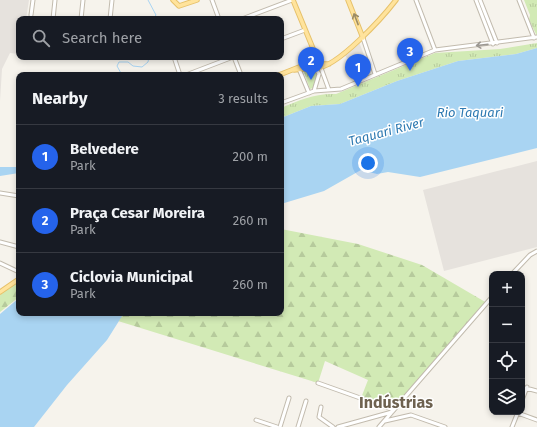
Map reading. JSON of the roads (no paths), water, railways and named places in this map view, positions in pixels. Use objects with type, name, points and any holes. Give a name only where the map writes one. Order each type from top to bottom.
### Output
[{"type":"main road","points":[[173,0],[179,6],[197,0]]},
{"type":"main road","points":[[292,0],[315,54],[316,68]]},
{"type":"main road","points":[[348,0],[363,38]]},
{"type":"main road","points":[[291,70],[316,68],[329,64],[363,38],[396,0]]},
{"type":"main road","points":[[315,54],[315,63]]},
{"type":"main road","points":[[284,73],[315,63],[329,64]]},
{"type":"main road","points":[[315,63],[310,65],[316,68]]},
{"type":"main road","points":[[0,292],[16,281]]},
{"type":"street","points":[[31,15],[33,0]]},
{"type":"street","points":[[53,16],[55,0]]},
{"type":"street","points":[[81,16],[83,0]]},
{"type":"street","points":[[110,16],[112,0]]},
{"type":"street","points":[[212,0],[218,16]]},
{"type":"street","points":[[250,16],[292,0]]},
{"type":"street","points":[[416,0],[435,50]]},
{"type":"street","points":[[476,0],[495,44]]},
{"type":"street","points":[[480,0],[488,26]]},
{"type":"street","points":[[284,102],[314,91],[341,89],[435,50],[495,44],[536,37],[519,0]]},
{"type":"street","points":[[284,38],[305,30]]},
{"type":"street","points":[[363,38],[375,74]]},
{"type":"street","points":[[175,60],[179,72]]},
{"type":"street","points":[[194,72],[225,60]]},
{"type":"street","points":[[234,60],[240,72]]},
{"type":"street","points":[[316,68],[329,90]]},
{"type":"street","points":[[314,91],[319,74],[316,68]]},
{"type":"street","points":[[299,69],[309,93]]},
{"type":"street","points":[[0,193],[16,196]]},
{"type":"street","points":[[0,242],[16,246]]},
{"type":"street","points":[[515,271],[530,255],[537,251]]},
{"type":"street","points":[[0,263],[16,271]]},
{"type":"street","points":[[379,427],[489,300]]},
{"type":"street","points":[[318,383],[393,411]]},
{"type":"street","points":[[525,390],[526,387],[537,391]]},
{"type":"street","points":[[256,420],[278,427],[289,398]]},
{"type":"street","points":[[298,427],[306,401]]},
{"type":"street","points":[[321,407],[319,417],[333,427]]},
{"type":"street","points":[[338,427],[393,411]]},
{"type":"street","points":[[385,421],[411,415],[445,427]]},
{"type":"street","points":[[512,427],[516,415]]},
{"type":"street","points":[[524,415],[537,420]]},
{"type":"water","name":"Rio Taquari","points":[[537,48],[537,148],[420,177],[388,172],[377,174],[361,170],[324,191],[284,203],[284,117],[311,106],[340,104],[397,81],[458,61],[516,54]]},
{"type":"water","points":[[0,167],[16,167],[16,173],[0,176]]},
{"type":"water","points":[[16,301],[16,316],[122,316],[107,340],[67,385],[34,427],[0,427],[0,314]]},
{"type":"waterway","points":[[148,0],[155,16]]},
{"type":"waterway","points":[[120,72],[117,66],[119,62],[128,62],[133,66],[142,67],[148,60]]},
{"type":"place","name":"Ciclovia Municipal","points":[[410,71]]},
{"type":"place","name":"Praça Cesar Moreira","points":[[311,80]]},
{"type":"place","name":"Belvedere","points":[[358,87]]},
{"type":"district","name":"Indústrias","points":[[396,402]]},
{"type":"water label","name":"Taquari River","points":[[386,131]]}]
